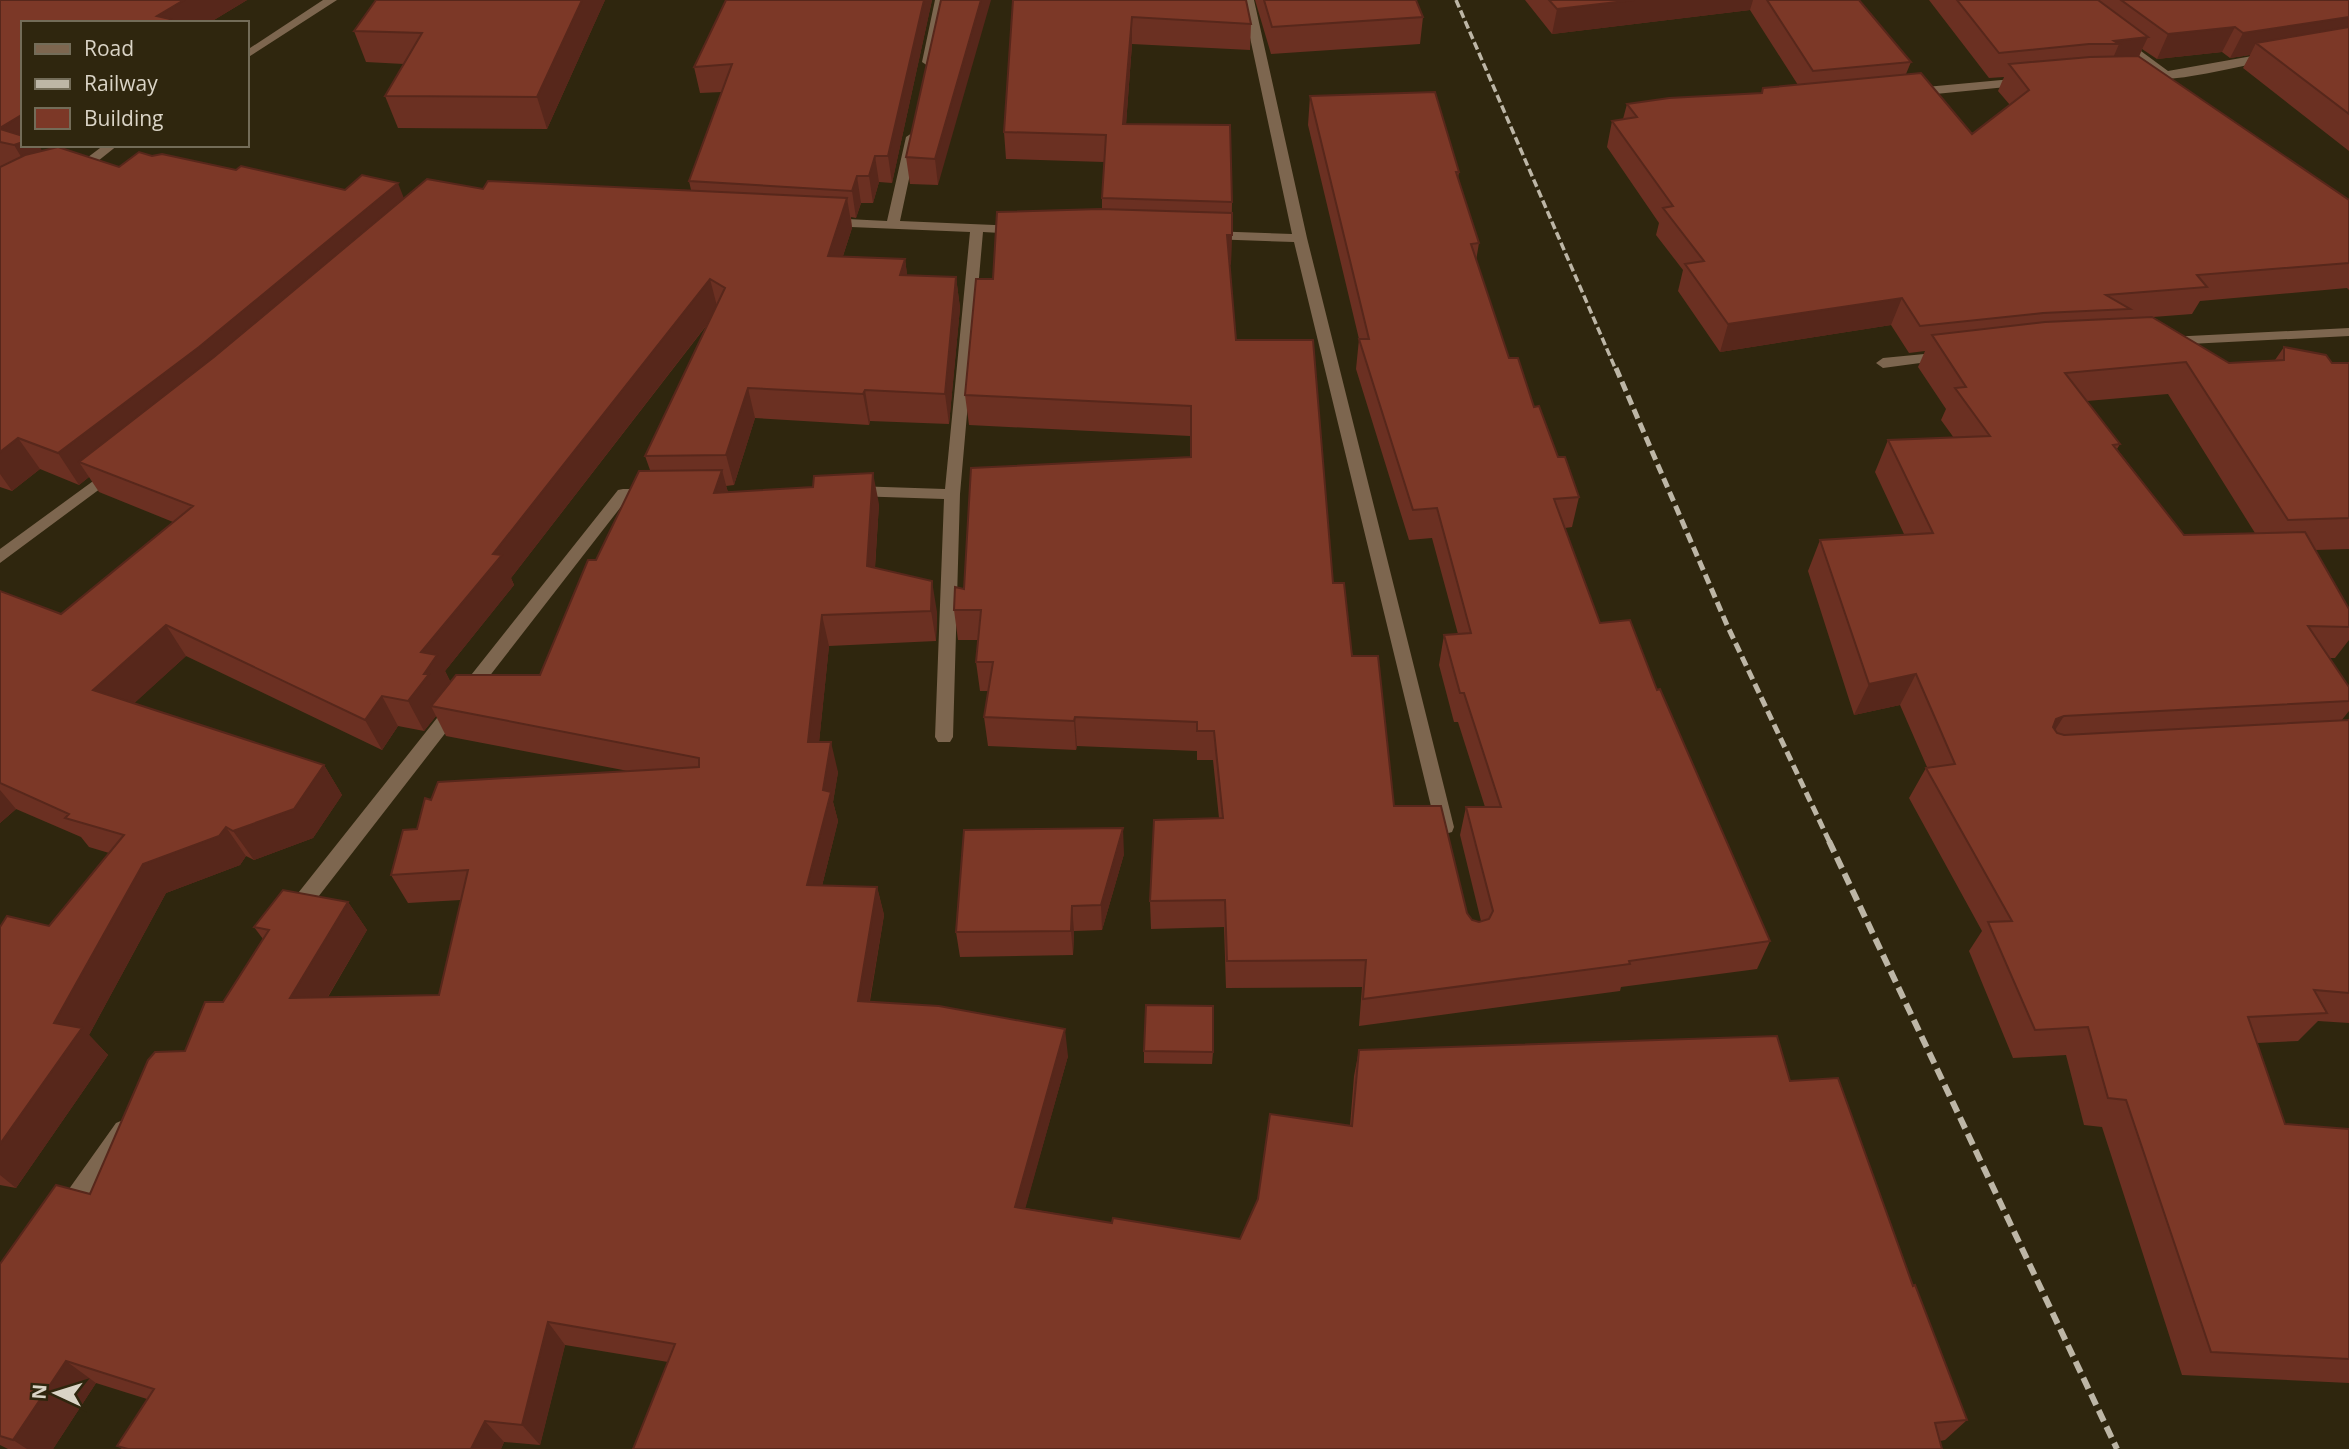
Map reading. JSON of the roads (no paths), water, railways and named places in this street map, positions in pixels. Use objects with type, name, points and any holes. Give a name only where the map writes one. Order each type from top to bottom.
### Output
[{"type":"street","points":[[248,54],[331,0]]},
{"type":"street","points":[[924,79],[941,0]]},
{"type":"street","points":[[1248,0],[1300,238],[1450,845]]},
{"type":"street","points":[[2115,38],[2171,79]]},
{"type":"street","points":[[2128,75],[2171,79],[2285,54]]},
{"type":"street","points":[[1903,93],[2040,80]]},
{"type":"street","points":[[892,226],[915,120]]},
{"type":"street","points":[[103,171],[74,170],[109,147]]},
{"type":"street","points":[[812,221],[1031,230]]},
{"type":"street","points":[[944,737],[951,494],[977,229]]},
{"type":"street","points":[[1192,235],[1300,238]]},
{"type":"street","points":[[2155,341],[2349,332]]},
{"type":"street","points":[[1883,363],[1963,354]]},
{"type":"street","points":[[0,557],[125,462]]},
{"type":"street","points":[[836,492],[951,494]]},
{"type":"street","points":[[280,930],[624,494],[663,494]]},
{"type":"street","points":[[55,1229],[134,1116]]},
{"type":"railway","points":[[1456,0],[1616,370]]},
{"type":"railway","points":[[1616,368],[1727,625],[1830,843]]},
{"type":"railway","points":[[1829,841],[2117,1449]]}]
